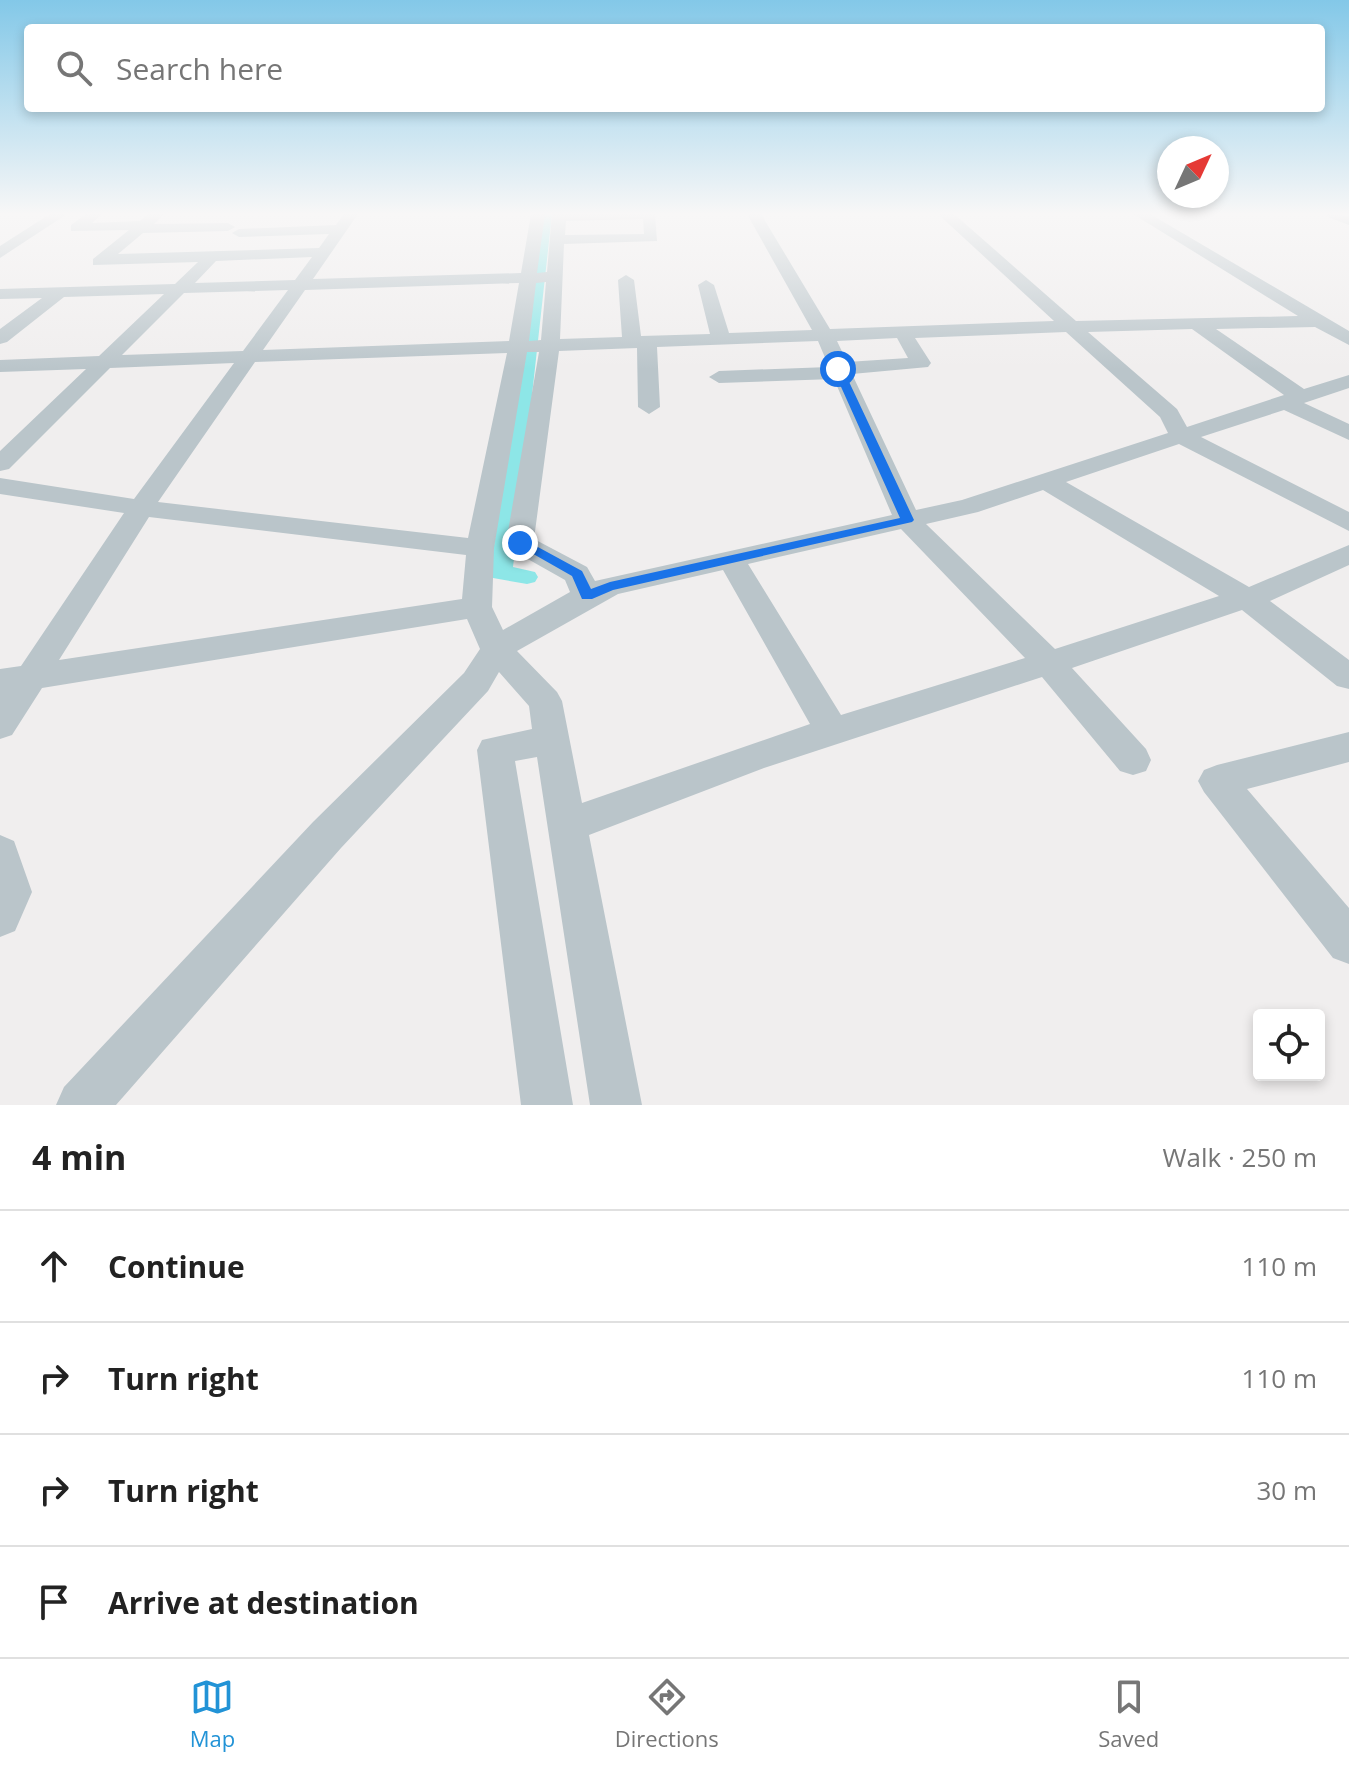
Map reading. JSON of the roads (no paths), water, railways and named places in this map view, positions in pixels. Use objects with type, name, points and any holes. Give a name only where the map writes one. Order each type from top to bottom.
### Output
[{"type":"street","points":[[0,338],[94,266]]},
{"type":"street","points":[[0,464],[204,266]]},
{"type":"street","points":[[0,725],[16,680],[314,266]]},
{"type":"street","points":[[540,266],[532,347],[520,543],[577,574],[587,596]]},
{"type":"street","points":[[546,266],[541,277],[532,347],[480,548],[477,607],[496,649],[545,701],[616,1105]]},
{"type":"street","points":[[784,266],[825,336],[907,520],[1049,663],[1133,760]]},
{"type":"street","points":[[1003,266],[1169,414],[1181,436],[1349,523]]},
{"type":"street","points":[[1226,266],[1349,339]]},
{"type":"street","points":[[0,294],[541,277]]},
{"type":"street","points":[[626,280],[640,343],[649,407]]},
{"type":"street","points":[[706,285],[721,340]]},
{"type":"street","points":[[0,366],[1071,326],[1319,321]]},
{"type":"street","points":[[1195,323],[1293,399],[1349,433]]},
{"type":"street","points":[[719,377],[921,363],[903,333]]},
{"type":"street","points":[[82,1105],[327,835],[476,682],[496,649],[587,596],[610,586],[969,506],[1349,381]]},
{"type":"street","points":[[1048,482],[1247,599],[1349,677]]},
{"type":"street","points":[[0,486],[141,508],[480,548]]},
{"type":"street","points":[[567,826],[754,756],[1247,599],[1349,554]]},
{"type":"street","points":[[731,559],[832,731]]},
{"type":"street","points":[[16,680],[477,607]]},
{"type":"street","points":[[547,1105],[495,750],[552,740]]},
{"type":"street","points":[[1342,925],[1217,781],[1349,747]]},
{"type":"street","points":[[0,854],[11,892],[0,916]]},
{"type":"waterway","points":[[527,577],[501,573],[540,266]]}]
